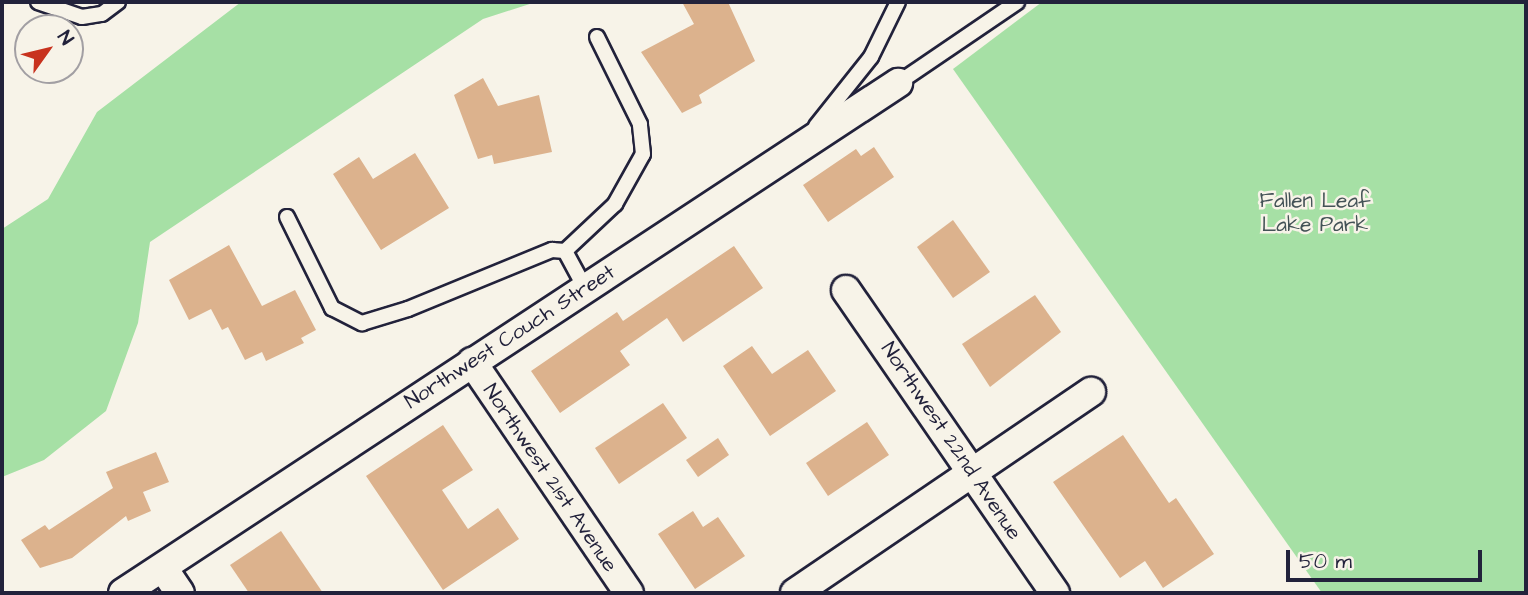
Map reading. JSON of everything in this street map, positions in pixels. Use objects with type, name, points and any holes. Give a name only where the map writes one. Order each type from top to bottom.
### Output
[{"type":"street","name":"Northwest Couch Street","points":[[123,593],[898,83]]},
{"type":"street","name":"Northwest 22nd Avenue","points":[[846,289],[1055,593]]},
{"type":"street","name":"Northwest 21st Avenue","points":[[472,362],[629,593]]},
{"type":"street","points":[[795,593],[1091,393]]},
{"type":"street","points":[[163,568],[180,593]]},
{"type":"lane","points":[[38,2],[82,17],[102,14],[118,2]]},
{"type":"lane","points":[[800,147],[870,57],[898,2]]},
{"type":"lane","points":[[898,83],[1017,2]]},
{"type":"lane","points":[[287,217],[332,308],[362,323],[408,309],[529,257],[565,251],[615,204],[643,155],[640,124],[597,37]]},
{"type":"lane","points":[[565,251],[586,288]]},
{"type":"green space","points":[[241,2],[536,2],[483,19],[150,242],[138,323],[106,411],[44,460],[2,477],[2,229],[48,199],[97,112]]},
{"type":"green space","name":"Fallen Leaf Lake Park","points":[[1042,2],[1526,2],[1526,593],[1322,593],[953,69]]},
{"type":"building","points":[[682,2],[728,2],[755,61],[699,95],[702,103],[682,113],[641,52],[694,24]]},
{"type":"building","points":[[483,78],[498,106],[539,95],[552,152],[494,164],[492,155],[478,159],[454,95]]},
{"type":"building","points":[[874,147],[894,177],[828,222],[803,185],[856,149],[861,156]]},
{"type":"building","points":[[415,153],[449,208],[381,250],[333,174],[359,157],[373,179]]},
{"type":"building","points":[[953,220],[990,272],[953,298],[917,247]]},
{"type":"building","points":[[229,245],[262,306],[295,290],[316,330],[301,338],[304,343],[266,361],[262,352],[245,360],[228,327],[222,330],[211,309],[189,320],[169,280]]},
{"type":"building","points":[[734,246],[763,288],[683,342],[667,318],[620,351],[630,365],[560,413],[531,371],[617,312],[623,321]]},
{"type":"building","points":[[1035,295],[1061,332],[990,387],[962,344]]},
{"type":"building","points":[[752,346],[772,374],[808,350],[836,391],[770,436],[723,366]]},
{"type":"building","points":[[663,403],[687,438],[619,484],[595,448]]},
{"type":"building","points":[[867,422],[889,455],[828,496],[806,463]]},
{"type":"building","points":[[443,425],[473,470],[442,490],[468,529],[498,508],[519,539],[443,590],[366,476]]},
{"type":"building","points":[[1123,435],[1169,503],[1176,498],[1214,554],[1163,588],[1145,561],[1120,578],[1053,482]]},
{"type":"building","points":[[718,438],[729,455],[698,477],[686,460]]},
{"type":"building","points":[[156,452],[169,482],[143,492],[151,511],[128,521],[126,516],[72,558],[40,568],[21,540],[45,525],[49,530],[113,488],[106,472]]},
{"type":"building","points":[[693,511],[703,527],[718,517],[745,556],[695,589],[658,534]]},
{"type":"building","points":[[281,531],[323,593],[249,593],[230,565]]}]
